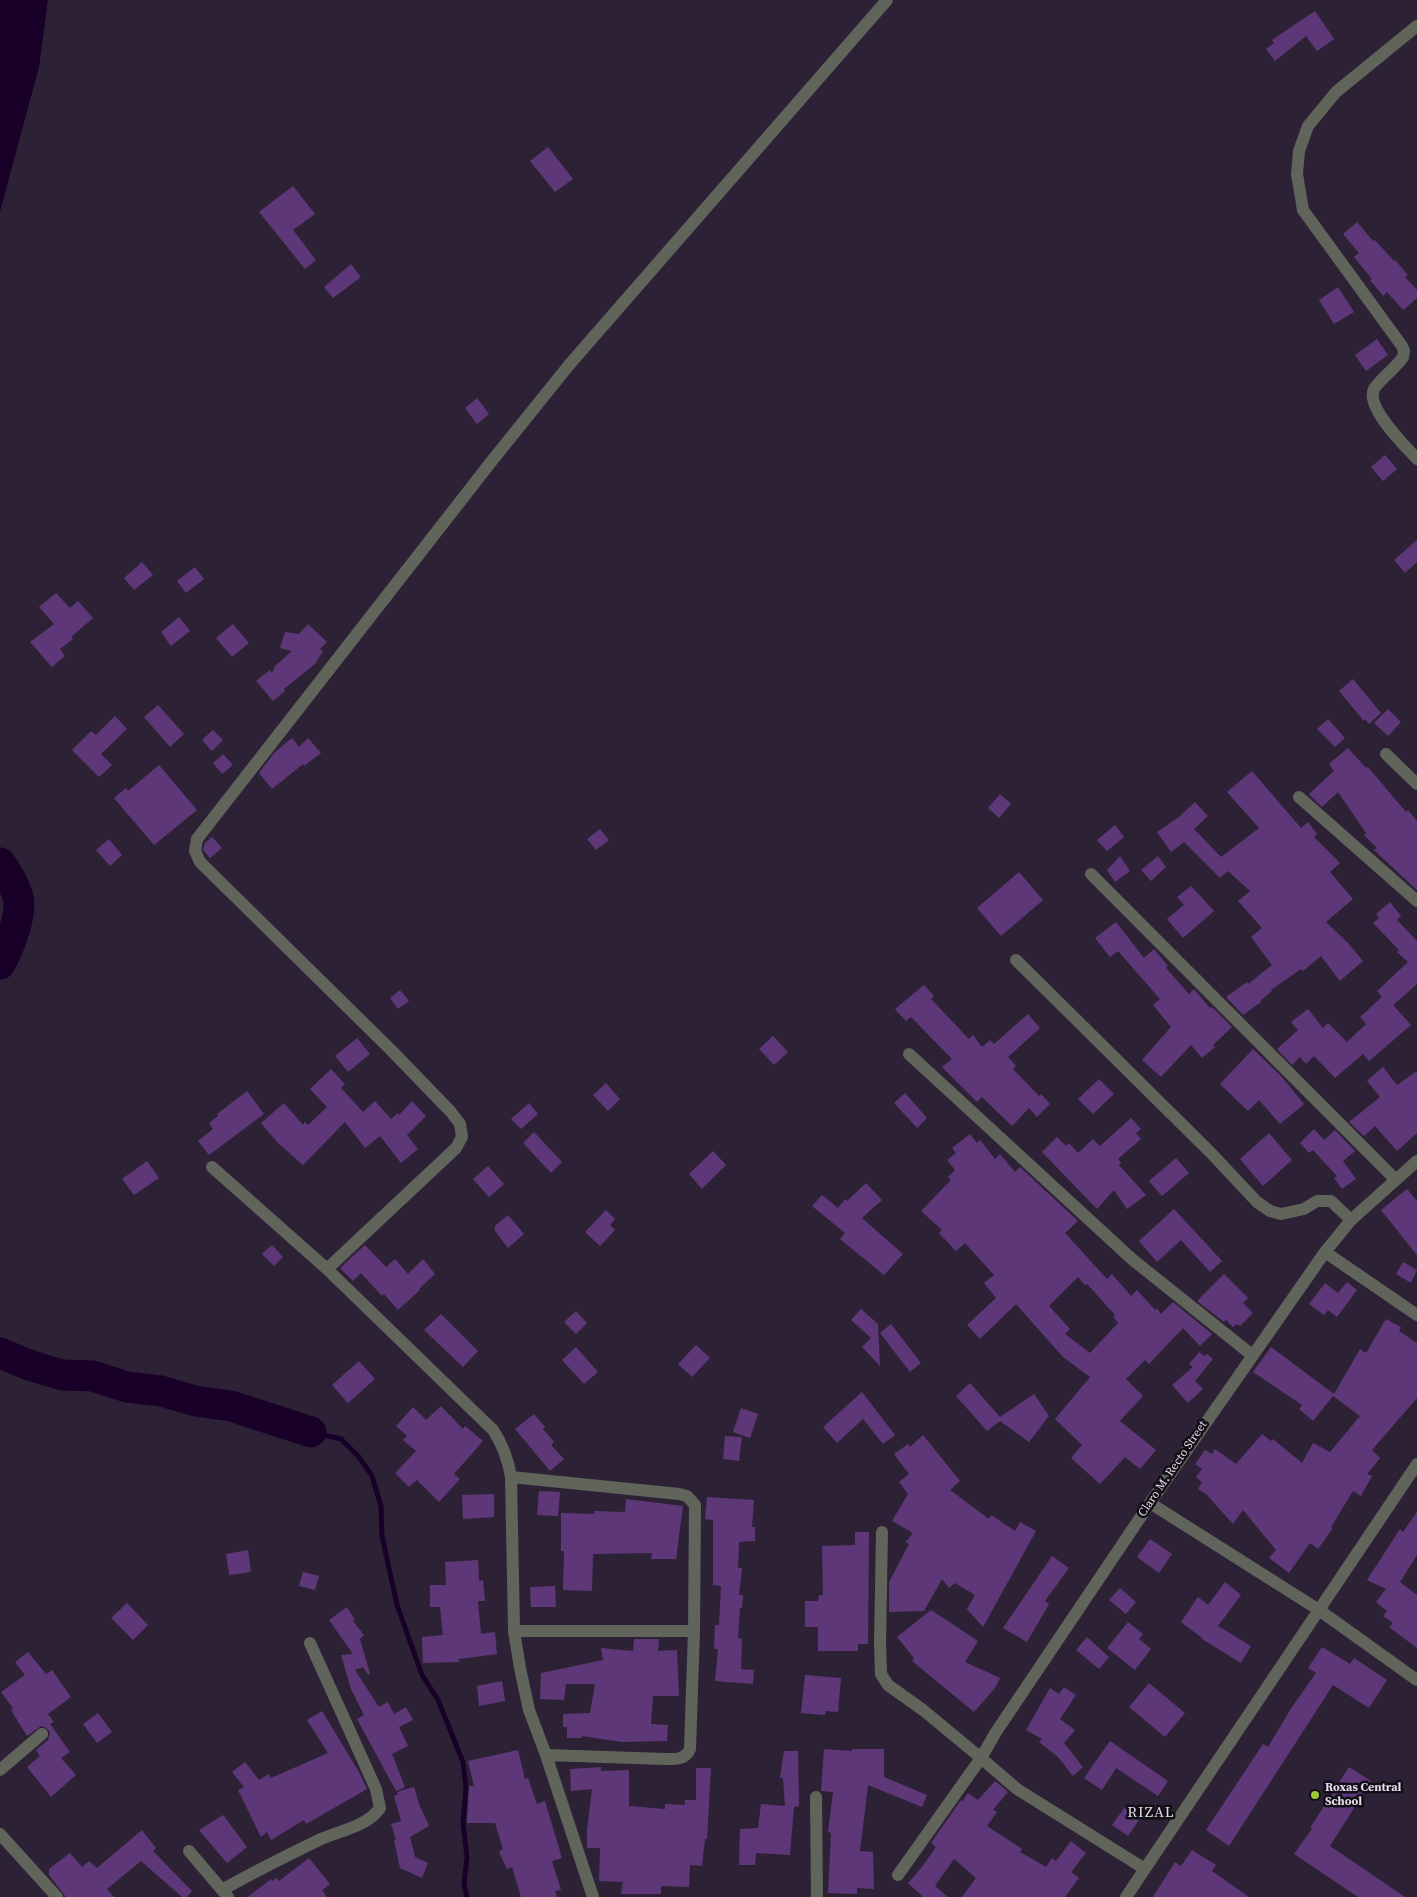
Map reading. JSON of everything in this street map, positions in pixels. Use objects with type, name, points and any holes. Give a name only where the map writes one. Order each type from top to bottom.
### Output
[{"type":"street","points":[[327,1269],[456,1148],[462,1137],[460,1124],[451,1112],[391,1050],[200,862],[195,851],[197,839],[569,365],[887,0]]},
{"type":"street","points":[[1417,26],[1336,92],[1308,126],[1299,151],[1297,174],[1303,210],[1402,346],[1404,351],[1403,357],[1375,388],[1372,398],[1376,409],[1383,419],[1417,459]]},
{"type":"street","points":[[1386,754],[1417,784]]},
{"type":"street","points":[[1299,797],[1417,902]]},
{"type":"street","points":[[1091,874],[1396,1180]]},
{"type":"street","points":[[1016,960],[1211,1153],[1257,1202],[1270,1211],[1281,1214],[1304,1209],[1317,1200],[1331,1201],[1351,1220]]},
{"type":"street","points":[[909,1054],[1133,1260],[1252,1355]]},
{"type":"street","name":"Claro M. Recto Street","points":[[898,1875],[981,1758],[996,1732],[1150,1502],[1324,1252],[1351,1220],[1417,1161]]},
{"type":"street","points":[[212,1167],[327,1269],[493,1430],[502,1444],[511,1477],[514,1631],[529,1710],[546,1755],[592,1897]]},
{"type":"street","points":[[1324,1252],[1417,1315]]},
{"type":"street","points":[[1126,1897],[1417,1464]]},
{"type":"street","points":[[511,1477],[679,1494],[687,1496],[695,1505],[694,1631],[690,1749],[684,1757],[666,1760],[546,1755]]},
{"type":"street","points":[[1150,1502],[1320,1610],[1417,1680]]},
{"type":"street","points":[[882,1532],[881,1674],[888,1685],[924,1710],[1018,1789],[1145,1869]]},
{"type":"street","points":[[514,1631],[694,1631]]},
{"type":"street","points":[[188,1851],[225,1893],[264,1866],[364,1822],[375,1815],[380,1808],[376,1789],[310,1644]]},
{"type":"street","points":[[0,1770],[42,1734]]},
{"type":"street","points":[[816,1796],[817,1897]]},
{"type":"street","points":[[0,1834],[57,1897]]},
{"type":"shaded area","points":[[0,0],[48,0],[39,67],[0,212]]},
{"type":"building","points":[[1315,11],[1334,39],[1317,51],[1306,36],[1275,61],[1266,49],[1274,43],[1272,40]]},
{"type":"building","points":[[548,147],[573,179],[555,192],[530,161]]},
{"type":"building","points":[[293,186],[315,214],[293,230],[316,260],[305,269],[259,212]]},
{"type":"building","points":[[1357,222],[1373,241],[1375,240],[1395,260],[1408,275],[1405,277],[1417,290],[1417,298],[1403,310],[1387,292],[1383,296],[1354,257],[1359,253],[1343,234]]},
{"type":"building","points":[[351,264],[361,277],[333,298],[324,287]]},
{"type":"building","points":[[1338,287],[1354,312],[1334,324],[1319,300]]},
{"type":"building","points":[[1377,339],[1388,355],[1366,371],[1355,355]]},
{"type":"building","points":[[477,398],[489,414],[477,424],[465,408]]},
{"type":"building","points":[[1385,455],[1397,469],[1383,481],[1371,467]]},
{"type":"building","points":[[1417,540],[1417,562],[1405,573],[1394,560]]},
{"type":"building","points":[[142,562],[153,575],[134,590],[124,578]]},
{"type":"building","points":[[195,567],[204,579],[186,593],[177,581]]},
{"type":"building","points":[[56,593],[70,608],[78,601],[93,618],[71,637],[73,639],[60,649],[65,656],[52,667],[30,642],[54,624],[39,607]]},
{"type":"building","points":[[179,617],[190,631],[171,646],[161,632]]},
{"type":"building","points":[[233,624],[249,643],[232,657],[216,638]]},
{"type":"building","points":[[308,624],[327,642],[320,649],[323,651],[315,664],[284,689],[285,691],[273,701],[256,681],[270,670],[272,673],[275,666],[292,651],[280,648],[285,632],[299,634]]},
{"type":"building","points":[[1353,679],[1381,713],[1369,724],[1365,719],[1364,721],[1339,691]]},
{"type":"building","points":[[158,705],[184,734],[170,747],[144,717]]},
{"type":"building","points":[[1388,709],[1401,722],[1388,736],[1374,723]]},
{"type":"building","points":[[115,716],[127,729],[101,754],[112,765],[99,777],[72,750],[91,731],[96,735]]},
{"type":"building","points":[[1328,719],[1345,738],[1335,747],[1317,729]]},
{"type":"building","points":[[213,730],[223,740],[212,751],[202,740]]},
{"type":"building","points":[[292,738],[299,747],[308,738],[321,753],[304,766],[303,764],[272,789],[259,773],[275,752]]},
{"type":"building","points":[[1348,748],[1366,768],[1368,767],[1406,812],[1408,810],[1417,821],[1417,890],[1374,850],[1377,848],[1364,835],[1366,833],[1338,792],[1322,807],[1309,794],[1334,771],[1329,764]]},
{"type":"building","points":[[223,754],[233,765],[222,774],[213,763]]},
{"type":"building","points":[[159,765],[197,810],[154,845],[114,798],[126,788],[128,791]]},
{"type":"building","points":[[1252,771],[1301,828],[1308,822],[1317,834],[1314,837],[1340,863],[1330,872],[1353,899],[1326,922],[1348,943],[1363,961],[1340,981],[1321,956],[1303,971],[1301,969],[1271,990],[1261,1002],[1243,1015],[1226,997],[1247,982],[1248,984],[1272,965],[1251,937],[1262,928],[1238,901],[1250,891],[1228,871],[1220,878],[1184,842],[1171,852],[1157,832],[1179,817],[1195,802],[1208,816],[1194,829],[1221,857],[1259,828],[1227,792]]},
{"type":"building","points":[[1000,794],[1011,804],[999,818],[988,808]]},
{"type":"building","points":[[1115,825],[1124,837],[1107,851],[1097,840]]},
{"type":"building","points":[[600,829],[609,840],[596,850],[587,839]]},
{"type":"building","points":[[212,837],[222,848],[210,858],[203,850],[205,843]]},
{"type":"building","points":[[109,839],[122,855],[110,866],[96,850]]},
{"type":"building","points":[[1120,856],[1130,871],[1115,882],[1107,870]]},
{"type":"building","points":[[1158,856],[1166,867],[1151,881],[1141,870]]},
{"type":"building","points":[[1019,872],[1043,900],[1001,936],[977,908]]},
{"type":"building","points":[[1191,886],[1214,911],[1183,938],[1167,919],[1184,905],[1177,897]]},
{"type":"building","points":[[1390,902],[1401,916],[1397,920],[1417,941],[1417,984],[1393,1005],[1411,1025],[1369,1061],[1363,1054],[1335,1078],[1314,1056],[1306,1064],[1300,1057],[1292,1065],[1277,1049],[1298,1030],[1291,1022],[1308,1009],[1323,1028],[1328,1023],[1347,1042],[1366,1024],[1360,1017],[1382,997],[1377,991],[1408,962],[1397,952],[1399,950],[1373,923],[1379,918],[1376,914]]},
{"type":"building","points":[[1116,922],[1144,958],[1154,949],[1168,966],[1166,968],[1189,994],[1194,989],[1210,1008],[1212,1007],[1232,1027],[1213,1045],[1215,1047],[1202,1058],[1191,1045],[1161,1077],[1142,1060],[1171,1027],[1153,1005],[1160,999],[1118,951],[1110,957],[1095,938]]},
{"type":"building","points":[[924,985],[934,996],[931,999],[969,1039],[973,1035],[982,1047],[990,1040],[994,1044],[1028,1014],[1040,1028],[1008,1057],[1016,1066],[1013,1069],[1039,1096],[1041,1094],[1050,1104],[1037,1117],[1029,1108],[1012,1126],[982,1097],[977,1102],[942,1067],[952,1059],[911,1017],[906,1021],[895,1009]]},
{"type":"building","points":[[400,990],[409,1001],[398,1009],[390,998]]},
{"type":"building","points":[[773,1036],[788,1052],[774,1065],[759,1049]]},
{"type":"building","points":[[357,1038],[370,1054],[348,1072],[335,1056]]},
{"type":"building","points":[[1253,1049],[1281,1076],[1304,1104],[1280,1124],[1259,1100],[1248,1111],[1220,1084]]},
{"type":"building","points":[[1383,1067],[1397,1085],[1417,1071],[1417,1133],[1397,1151],[1375,1126],[1364,1136],[1349,1122],[1380,1097],[1367,1081]]},
{"type":"building","points":[[331,1069],[345,1084],[341,1088],[363,1112],[375,1101],[391,1119],[398,1113],[399,1115],[412,1101],[426,1116],[407,1135],[418,1149],[401,1163],[380,1136],[365,1148],[345,1122],[303,1165],[278,1143],[261,1123],[284,1103],[303,1125],[305,1122],[308,1125],[327,1107],[310,1089]]},
{"type":"building","points":[[1099,1079],[1114,1094],[1093,1114],[1078,1099]]},
{"type":"building","points":[[606,1083],[620,1099],[608,1111],[593,1095]]},
{"type":"building","points":[[247,1091],[264,1114],[209,1155],[198,1141],[213,1129],[209,1123],[218,1116],[217,1114]]},
{"type":"building","points":[[905,1093],[927,1118],[917,1128],[894,1103]]},
{"type":"building","points":[[529,1103],[538,1114],[521,1129],[511,1119]]},
{"type":"building","points":[[1131,1118],[1141,1129],[1136,1133],[1141,1139],[1118,1159],[1121,1163],[1119,1165],[1146,1195],[1127,1209],[1114,1190],[1097,1209],[1042,1152],[1057,1137],[1066,1146],[1069,1143],[1078,1153],[1093,1139],[1100,1146]]},
{"type":"building","points":[[1314,1129],[1324,1140],[1335,1130],[1355,1151],[1343,1161],[1356,1179],[1342,1189],[1334,1178],[1337,1176],[1313,1150],[1309,1153],[1300,1143]]},
{"type":"building","points":[[534,1132],[562,1162],[551,1173],[523,1143]]},
{"type":"building","points":[[1269,1133],[1292,1160],[1263,1186],[1240,1159]]},
{"type":"building","points":[[970,1134],[977,1143],[980,1140],[995,1159],[1000,1154],[1015,1172],[1020,1167],[1078,1221],[1065,1233],[1107,1279],[1112,1274],[1131,1296],[1137,1290],[1161,1314],[1173,1302],[1212,1334],[1200,1346],[1183,1328],[1149,1364],[1145,1360],[1126,1379],[1143,1396],[1120,1421],[1156,1450],[1140,1469],[1125,1457],[1100,1484],[1071,1458],[1082,1445],[1055,1419],[1090,1377],[1063,1357],[1016,1304],[980,1339],[967,1325],[996,1298],[984,1283],[994,1275],[965,1243],[956,1251],[939,1233],[942,1230],[921,1211],[951,1180],[948,1177],[955,1170],[947,1160],[956,1153],[952,1148]],"holes":[[[1078,1277],[1085,1285],[1087,1284],[1115,1315],[1113,1316],[1118,1323],[1090,1353],[1065,1334],[1070,1329],[1049,1306]]]},
{"type":"building","points":[[713,1151],[726,1165],[702,1189],[689,1174]]},
{"type":"building","points":[[1176,1158],[1189,1173],[1162,1196],[1149,1181]]},
{"type":"building","points":[[147,1161],[159,1178],[134,1195],[122,1179]]},
{"type":"building","points":[[488,1166],[504,1184],[489,1197],[473,1179]]},
{"type":"building","points":[[866,1183],[882,1200],[862,1218],[903,1254],[884,1275],[840,1239],[845,1233],[812,1206],[822,1195],[838,1208],[845,1199],[847,1201]]},
{"type":"building","points":[[1407,1189],[1417,1201],[1417,1255],[1381,1210]]},
{"type":"building","points":[[1174,1209],[1222,1261],[1210,1272],[1181,1240],[1157,1262],[1139,1241]]},
{"type":"building","points":[[606,1210],[615,1219],[610,1225],[615,1230],[600,1246],[585,1232]]},
{"type":"building","points":[[508,1215],[524,1234],[508,1248],[495,1231],[495,1226]]},
{"type":"building","points":[[272,1245],[283,1257],[274,1266],[262,1254]]},
{"type":"building","points":[[365,1245],[386,1267],[395,1259],[408,1274],[423,1259],[435,1274],[398,1310],[361,1273],[353,1281],[340,1268]]},
{"type":"building","points":[[1403,1262],[1417,1270],[1411,1283],[1396,1274]]},
{"type":"building","points":[[1224,1274],[1248,1298],[1243,1303],[1253,1313],[1240,1326],[1237,1324],[1233,1327],[1226,1320],[1224,1322],[1197,1301]]},
{"type":"building","points":[[1347,1282],[1357,1290],[1337,1317],[1328,1310],[1324,1315],[1309,1304],[1325,1283],[1338,1293]]},
{"type":"building","points":[[861,1309],[878,1324],[880,1366],[862,1347],[871,1338],[851,1320]]},
{"type":"building","points":[[576,1311],[587,1323],[576,1334],[564,1322]]},
{"type":"building","points":[[441,1314],[478,1351],[463,1367],[424,1330]]},
{"type":"building","points":[[1386,1319],[1401,1327],[1399,1331],[1417,1343],[1417,1398],[1372,1450],[1380,1458],[1367,1474],[1372,1476],[1361,1496],[1353,1491],[1331,1527],[1333,1528],[1318,1549],[1310,1543],[1289,1573],[1269,1558],[1276,1550],[1243,1510],[1233,1524],[1206,1494],[1198,1489],[1202,1482],[1196,1477],[1202,1469],[1195,1464],[1205,1450],[1212,1454],[1215,1449],[1236,1464],[1262,1434],[1271,1441],[1273,1439],[1302,1463],[1313,1443],[1330,1452],[1360,1416],[1333,1396],[1313,1421],[1299,1409],[1302,1405],[1253,1372],[1271,1347],[1334,1394],[1360,1349],[1366,1353]]},
{"type":"building","points":[[891,1324],[921,1363],[910,1372],[880,1333]]},
{"type":"building","points":[[696,1345],[710,1358],[692,1377],[678,1364]]},
{"type":"building","points":[[576,1347],[598,1372],[584,1384],[562,1360]]},
{"type":"building","points":[[1199,1352],[1204,1356],[1207,1354],[1213,1359],[1195,1381],[1203,1389],[1188,1403],[1172,1385],[1193,1367],[1189,1364]]},
{"type":"building","points":[[359,1361],[375,1379],[348,1403],[332,1385]]},
{"type":"building","points":[[970,1383],[1000,1417],[1034,1394],[1049,1416],[1029,1442],[1000,1421],[987,1431],[956,1396]]},
{"type":"building","points":[[862,1392],[895,1435],[883,1444],[863,1419],[837,1443],[823,1427]]},
{"type":"building","points":[[441,1406],[463,1429],[465,1426],[483,1441],[454,1474],[460,1479],[439,1502],[417,1480],[409,1487],[395,1473],[416,1451],[403,1440],[407,1436],[396,1426],[413,1407],[426,1420]]},
{"type":"building","points":[[741,1408],[758,1414],[750,1438],[733,1432]]},
{"type":"building","points":[[534,1414],[554,1442],[551,1445],[564,1459],[550,1471],[515,1429]]},
{"type":"building","points":[[923,1435],[960,1481],[950,1490],[989,1519],[991,1515],[1015,1531],[1020,1522],[1036,1531],[983,1627],[967,1609],[975,1595],[955,1583],[949,1588],[942,1579],[924,1611],[889,1612],[889,1582],[909,1544],[906,1542],[913,1533],[892,1521],[908,1494],[899,1482],[909,1474],[894,1454],[908,1444],[910,1447]]},
{"type":"building","points":[[725,1436],[742,1437],[739,1461],[723,1459]]},
{"type":"building","points":[[539,1491],[560,1492],[558,1516],[537,1515]]},
{"type":"building","points":[[494,1494],[494,1517],[463,1519],[462,1495]]},
{"type":"building","points":[[707,1497],[754,1500],[752,1527],[755,1527],[755,1541],[739,1542],[738,1568],[742,1568],[739,1595],[743,1595],[738,1638],[742,1639],[741,1669],[754,1670],[753,1684],[715,1681],[718,1649],[714,1649],[715,1625],[719,1625],[721,1586],[713,1585],[713,1520],[705,1519]]},
{"type":"building","points":[[626,1499],[683,1506],[676,1559],[651,1559],[652,1553],[593,1554],[592,1591],[563,1590],[564,1551],[561,1551],[561,1513],[594,1514],[594,1511],[625,1512]]},
{"type":"building","points":[[1417,1512],[1417,1555],[1400,1582],[1417,1595],[1417,1648],[1389,1627],[1393,1623],[1383,1616],[1387,1611],[1376,1602],[1386,1589],[1367,1580],[1400,1529],[1403,1532]]},
{"type":"building","points":[[855,1532],[869,1532],[868,1644],[858,1644],[858,1651],[818,1651],[818,1627],[805,1627],[805,1601],[818,1601],[819,1595],[823,1595],[822,1546],[855,1545]]},
{"type":"building","points":[[1150,1539],[1172,1554],[1159,1573],[1137,1557]]},
{"type":"building","points":[[248,1550],[251,1572],[229,1575],[226,1554]]},
{"type":"building","points":[[1052,1556],[1069,1568],[1045,1601],[1049,1604],[1027,1642],[1003,1628]]},
{"type":"building","points":[[478,1560],[479,1581],[483,1580],[485,1601],[478,1601],[481,1634],[495,1632],[497,1654],[459,1659],[459,1662],[423,1663],[422,1637],[443,1635],[440,1607],[430,1607],[430,1585],[446,1585],[445,1562]]},
{"type":"building","points":[[303,1572],[319,1576],[315,1590],[299,1586]]},
{"type":"building","points":[[1225,1582],[1241,1595],[1218,1626],[1251,1646],[1241,1663],[1202,1639],[1181,1622],[1198,1597],[1208,1605]]},
{"type":"building","points":[[555,1586],[556,1607],[531,1607],[530,1587]]},
{"type":"building","points":[[1120,1588],[1136,1602],[1126,1614],[1109,1600]]},
{"type":"building","points":[[127,1603],[148,1625],[133,1640],[111,1618]]},
{"type":"building","points":[[347,1607],[355,1620],[353,1621],[364,1635],[360,1639],[370,1674],[368,1675],[363,1667],[355,1670],[379,1707],[388,1702],[394,1714],[406,1707],[413,1720],[399,1727],[408,1746],[392,1754],[405,1787],[396,1791],[357,1719],[364,1715],[351,1689],[341,1655],[353,1654],[329,1620]]},
{"type":"building","points":[[931,1610],[978,1641],[965,1662],[1000,1678],[995,1688],[974,1712],[912,1661],[914,1658],[897,1637]]},
{"type":"building","points":[[1128,1622],[1143,1634],[1139,1639],[1151,1649],[1135,1670],[1107,1648]]},
{"type":"building","points":[[1087,1637],[1109,1657],[1099,1669],[1076,1650]]},
{"type":"building","points":[[634,1639],[659,1639],[658,1651],[677,1650],[679,1696],[653,1696],[651,1724],[668,1725],[667,1741],[622,1742],[582,1736],[582,1738],[567,1738],[567,1727],[563,1727],[563,1714],[590,1713],[595,1684],[566,1684],[564,1700],[540,1699],[541,1673],[603,1660],[601,1648],[633,1651]]},
{"type":"building","points":[[1322,1647],[1350,1664],[1354,1658],[1387,1680],[1369,1708],[1333,1685],[1229,1846],[1206,1830],[1263,1744],[1268,1747],[1292,1707],[1316,1673],[1308,1668]]},
{"type":"building","points":[[28,1652],[46,1674],[52,1670],[71,1697],[48,1714],[54,1722],[50,1724],[70,1752],[61,1758],[76,1775],[51,1797],[27,1767],[40,1756],[36,1750],[48,1740],[50,1732],[41,1726],[27,1736],[11,1710],[13,1708],[1,1692],[25,1675],[15,1662]]},
{"type":"building","points":[[805,1675],[841,1678],[838,1712],[826,1711],[825,1715],[801,1713]]},
{"type":"building","points":[[502,1681],[505,1701],[479,1706],[477,1686]]},
{"type":"building","points":[[1149,1683],[1185,1713],[1165,1737],[1129,1707]]},
{"type":"building","points":[[1064,1687],[1076,1695],[1060,1719],[1075,1730],[1064,1743],[1083,1767],[1073,1776],[1058,1757],[1039,1742],[1042,1739],[1026,1730],[1050,1688],[1059,1694]]},
{"type":"building","points":[[322,1711],[359,1772],[367,1789],[306,1824],[304,1820],[271,1840],[267,1832],[261,1837],[238,1790],[244,1787],[232,1772],[245,1762],[259,1780],[269,1774],[271,1778],[328,1753],[307,1720]]},
{"type":"building","points":[[98,1713],[112,1732],[97,1743],[83,1724]]},
{"type":"building","points":[[1110,1741],[1168,1781],[1158,1796],[1116,1768],[1102,1790],[1084,1778]]},
{"type":"building","points":[[824,1749],[852,1751],[852,1749],[884,1749],[884,1777],[927,1795],[922,1807],[868,1785],[860,1851],[873,1852],[874,1889],[857,1888],[857,1894],[828,1893],[831,1833],[828,1832],[833,1792],[821,1791]]},
{"type":"building","points":[[518,1750],[525,1779],[528,1778],[537,1804],[545,1801],[562,1858],[552,1861],[561,1890],[555,1891],[557,1897],[521,1897],[512,1867],[507,1869],[499,1852],[503,1849],[495,1823],[467,1823],[469,1786],[474,1786],[468,1761]]},
{"type":"building","points":[[784,1751],[798,1751],[799,1806],[794,1807],[790,1855],[756,1853],[755,1865],[739,1865],[740,1829],[758,1828],[761,1804],[785,1806],[783,1778],[780,1778]]},
{"type":"building","points":[[601,1767],[601,1771],[629,1770],[629,1806],[665,1809],[665,1804],[685,1805],[685,1800],[696,1800],[696,1768],[711,1768],[707,1839],[705,1839],[702,1866],[690,1865],[689,1887],[661,1886],[661,1894],[621,1894],[623,1882],[599,1881],[600,1848],[587,1848],[587,1830],[592,1789],[571,1791],[570,1769]]},
{"type":"building","points":[[1349,1767],[1371,1781],[1330,1846],[1405,1897],[1358,1897],[1294,1854],[1312,1829],[1310,1828]]},
{"type":"building","points":[[995,1781],[1008,1792],[993,1810],[997,1812],[987,1826],[1022,1849],[1020,1852],[1046,1867],[1052,1858],[1056,1861],[1071,1841],[1086,1853],[1071,1872],[1079,1878],[1065,1897],[962,1897],[976,1878],[954,1859],[935,1886],[948,1897],[923,1897],[908,1883],[936,1847],[931,1843],[968,1793],[978,1800]]},
{"type":"building","points":[[414,1787],[429,1826],[410,1837],[415,1857],[428,1863],[422,1878],[400,1868],[394,1840],[396,1840],[391,1824],[401,1821],[394,1796],[398,1794],[397,1792]]},
{"type":"building","points":[[1125,1807],[1141,1817],[1128,1836],[1112,1825]]},
{"type":"building","points":[[223,1815],[247,1847],[227,1863],[199,1830]]},
{"type":"building","points":[[142,1830],[156,1848],[153,1851],[192,1891],[187,1897],[182,1897],[141,1861],[107,1889],[114,1897],[66,1897],[49,1875],[49,1869],[70,1853],[82,1867],[89,1861],[97,1868]]},
{"type":"building","points":[[1192,1850],[1216,1865],[1212,1871],[1249,1897],[1153,1897],[1175,1862],[1181,1866]]},
{"type":"building","points":[[309,1858],[330,1884],[322,1890],[327,1897],[248,1897],[271,1879],[272,1881],[276,1878],[279,1881]]},
{"type":"waterway","points":[[0,863],[13,884],[19,904],[17,922],[0,964]]},
{"type":"waterway","points":[[0,1353],[29,1365],[62,1375],[93,1376],[127,1387],[161,1391],[195,1401],[231,1406],[311,1432]]},
{"type":"waterway","points":[[311,1432],[341,1439],[359,1457],[372,1476],[381,1506],[382,1536],[397,1605],[422,1675],[438,1700],[463,1762],[466,1788],[463,1823],[467,1857],[464,1885],[467,1897]]},
{"type":"place","name":"Roxas Central School","points":[[1315,1795]]},
{"type":"district","name":"RIZAL","points":[[1151,1813]]}]
